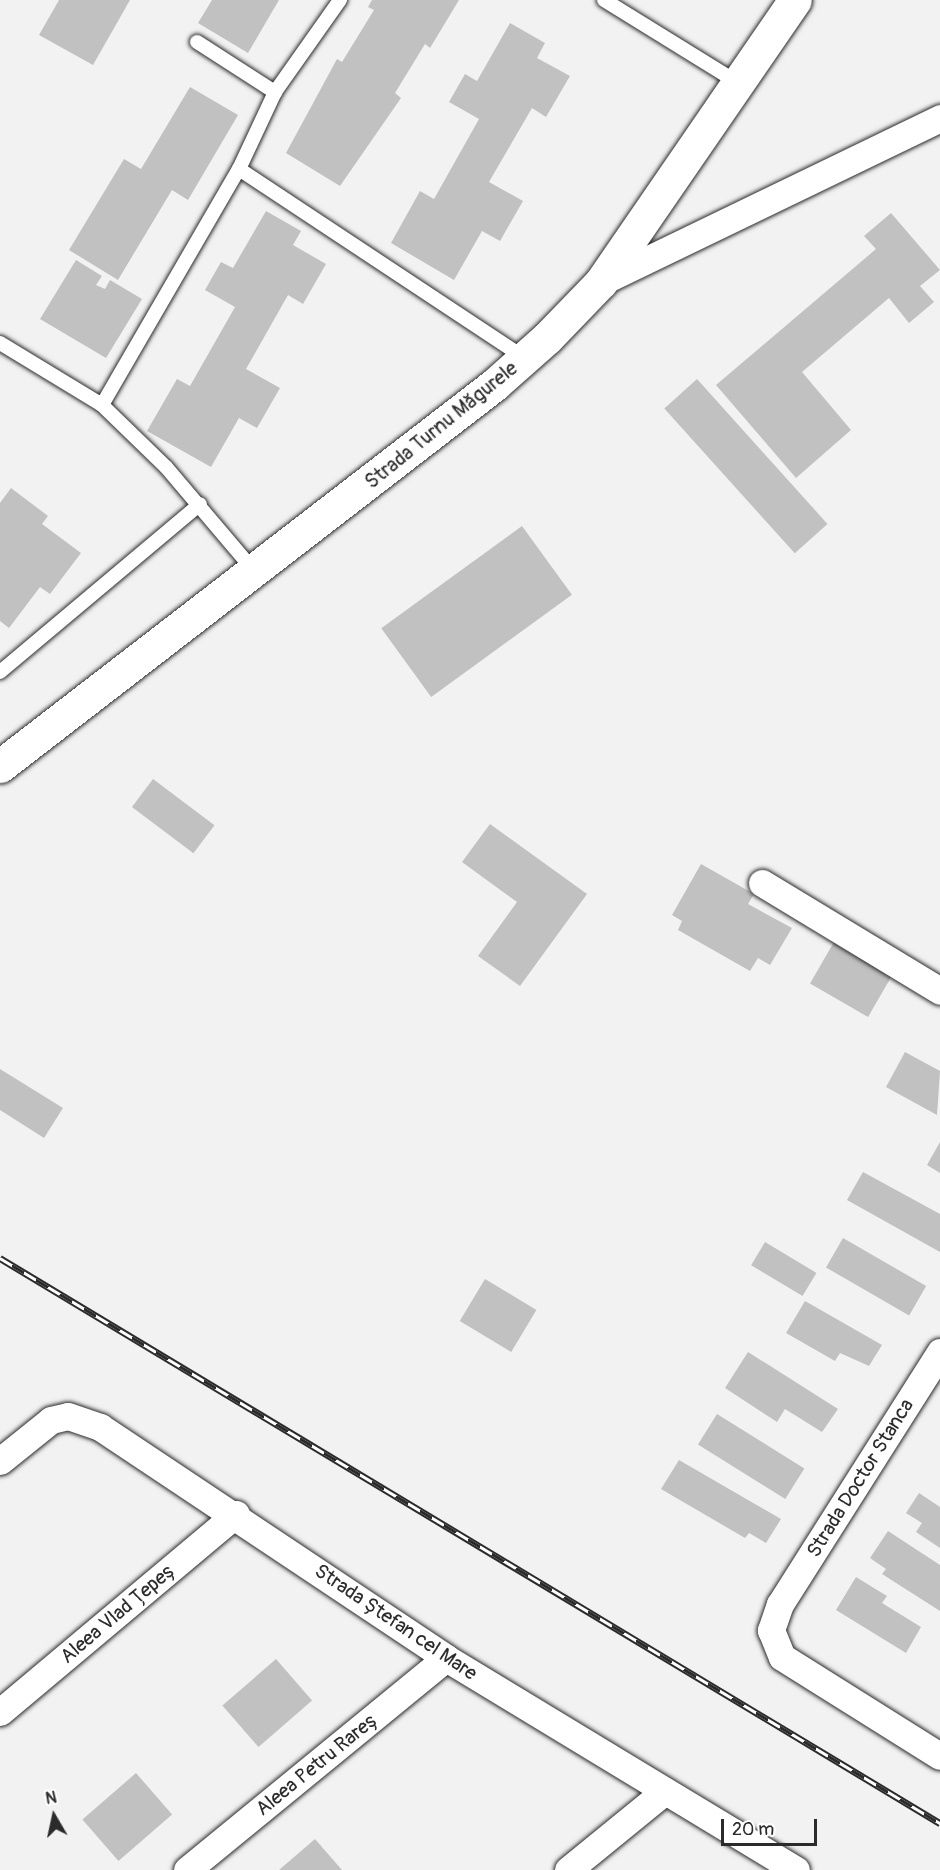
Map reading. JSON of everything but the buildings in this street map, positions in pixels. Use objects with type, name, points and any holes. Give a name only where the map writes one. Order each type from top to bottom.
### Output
[{"type":"main road","name":"Strada Turnu Măgurele","points":[[0,766],[255,572],[525,358],[601,282],[742,84],[795,0]]},
{"type":"street","points":[[601,282],[940,118]]},
{"type":"street","points":[[762,883],[940,991]]},
{"type":"street","name":"Strada Doctor Stanca","points":[[940,1352],[780,1604],[771,1630],[782,1657],[940,1756]]},
{"type":"street","name":"Strada Ștefan cel Mare","points":[[0,1461],[51,1420],[83,1419],[236,1514],[446,1658],[796,1870]]},
{"type":"street","name":"Aleea Vlad Țepeș","points":[[0,1712],[236,1514]]},
{"type":"street","name":"Aleea Petru Rareș","points":[[187,1870],[446,1658]]},
{"type":"street","points":[[568,1870],[665,1791]]},
{"type":"lane","points":[[102,405],[239,169],[275,92],[340,0]]},
{"type":"lane","points":[[604,0],[742,84]]},
{"type":"lane","points":[[197,42],[275,92]]},
{"type":"lane","points":[[239,169],[525,358]]},
{"type":"lane","points":[[0,343],[102,405],[200,504],[255,572]]},
{"type":"lane","points":[[0,672],[200,504]]},
{"type":"railway","points":[[0,1258],[940,1823]]}]
